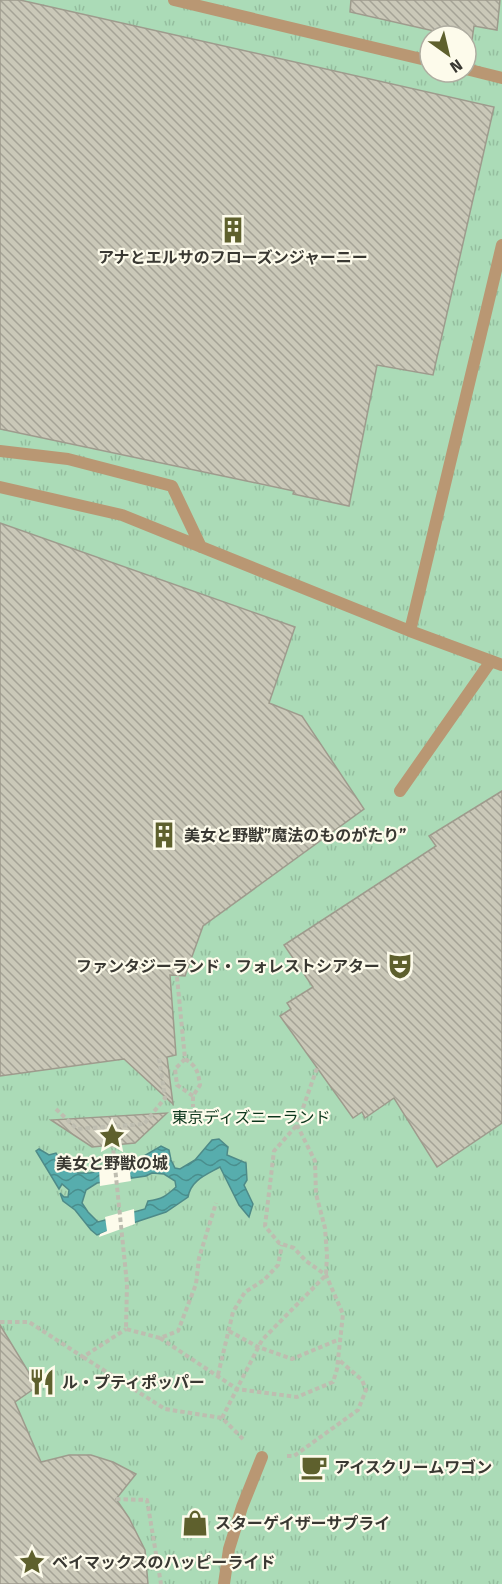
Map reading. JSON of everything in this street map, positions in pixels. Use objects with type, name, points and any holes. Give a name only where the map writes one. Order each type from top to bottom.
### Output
[{"type":"street","points":[[174,0],[418,58]]},
{"type":"street","points":[[478,72],[502,78]]},
{"type":"street","points":[[410,632],[502,245]]},
{"type":"street","points":[[0,451],[68,459],[172,486],[201,547]]},
{"type":"street","points":[[0,487],[122,515],[410,632],[496,663],[400,791]]},
{"type":"street","points":[[224,1584],[229,1549],[242,1507],[262,1457]]},
{"type":"path","points":[[177,977],[185,1059]]},
{"type":"path","points":[[56,1109],[77,1129],[144,1124],[165,1098],[159,1058]]},
{"type":"path","points":[[185,1059],[198,1070],[200,1085],[193,1096],[193,1107]]},
{"type":"path","points":[[185,1059],[175,1069],[177,1085],[193,1096]]},
{"type":"path","points":[[317,1068],[297,1125],[274,1151],[264,1226],[282,1245],[294,1248],[306,1261],[326,1275]]},
{"type":"path","points":[[83,1357],[126,1329],[160,1338],[237,1389],[297,1397],[333,1382],[339,1360],[343,1314],[326,1275],[325,1228],[316,1194],[315,1161],[297,1125]]},
{"type":"path","points":[[111,1128],[127,1284],[126,1329]]},
{"type":"path","points":[[160,1338],[178,1331],[196,1284],[199,1258],[216,1203]]},
{"type":"path","points":[[218,1376],[233,1312],[245,1293],[264,1280],[278,1265],[282,1245]]},
{"type":"path","points":[[222,1418],[262,1340],[326,1275]]},
{"type":"path","points":[[0,1322],[29,1322],[165,1408],[222,1418],[262,1457],[294,1456],[358,1410],[366,1390],[362,1380],[339,1360]]},
{"type":"path","points":[[229,1331],[258,1347],[292,1359],[340,1339]]},
{"type":"path","points":[[116,1499],[147,1500],[161,1584]]},
{"type":"green space","name":"東京ディズニーランド","points":[[0,0],[502,0],[502,1584],[0,1584]]},
{"type":"water","points":[[219,1139],[228,1147],[227,1155],[246,1163],[247,1180],[244,1185],[253,1204],[249,1217],[239,1205],[220,1167],[200,1179],[192,1186],[188,1197],[166,1212],[97,1235],[75,1210],[63,1201],[60,1193],[68,1197],[69,1190],[62,1184],[59,1189],[36,1151],[39,1149],[49,1155],[56,1153],[63,1164],[70,1164],[78,1173],[90,1173],[132,1163],[161,1146],[169,1150],[175,1168],[180,1169],[195,1160],[212,1140]],"holes":[[[152,1173],[164,1174],[175,1181],[176,1187],[163,1197],[148,1201],[145,1209],[98,1222],[82,1203],[86,1190],[97,1183],[146,1176]]]},
{"type":"pier","points":[[135,1157],[135,1162],[129,1164],[131,1181],[100,1186],[99,1168]]},
{"type":"pier","points":[[134,1209],[135,1224],[99,1237],[107,1231],[105,1217]]},
{"type":"building","name":"アナとエルサのフローズンジャーニー","points":[[0,0],[20,0],[494,107],[433,375],[377,365],[349,506],[293,494],[294,491],[0,429]]},
{"type":"building","points":[[351,0],[500,0],[497,30],[478,27],[478,24],[418,24],[418,27],[350,12]]},
{"type":"building","name":"美女と野獣”魔法のものがたり”","points":[[0,523],[295,627],[269,703],[302,716],[364,809],[203,926],[185,976],[170,975],[176,1055],[167,1057],[173,1104],[124,1059],[0,1076]]},
{"type":"building","name":"ファンタジーランド・フォレストシアター","points":[[502,791],[502,1123],[437,1167],[394,1098],[365,1118],[362,1112],[353,1118],[280,1016],[291,1009],[287,1003],[313,987],[284,945],[436,846],[429,836]]},
{"type":"building","points":[[167,1113],[135,1143],[92,1147],[51,1120]]},
{"type":"building","points":[[0,1325],[28,1371],[35,1388],[15,1402],[41,1462],[69,1455],[91,1455],[113,1462],[136,1474],[116,1499],[129,1518],[145,1550],[148,1584],[0,1584]]},
{"type":"place","name":"アナとエルサのフローズンジャーニー","points":[[233,230]]},
{"type":"place","name":"美女と野獣”魔法のものがたり”","points":[[164,835]]},
{"type":"place","name":"ファンタジーランド・フォレストシアター","points":[[400,966]]},
{"type":"place","name":"美女と野獣の城","points":[[112,1136]]},
{"type":"place","name":"ル・プティポッパー","points":[[42,1382]]},
{"type":"place","name":"アイスクリームワゴン","points":[[314,1467]]},
{"type":"place","name":"スターゲイザーサプライ","points":[[195,1523]]},
{"type":"place","name":"ベイマックスのハッピーライド","points":[[32,1562]]}]
